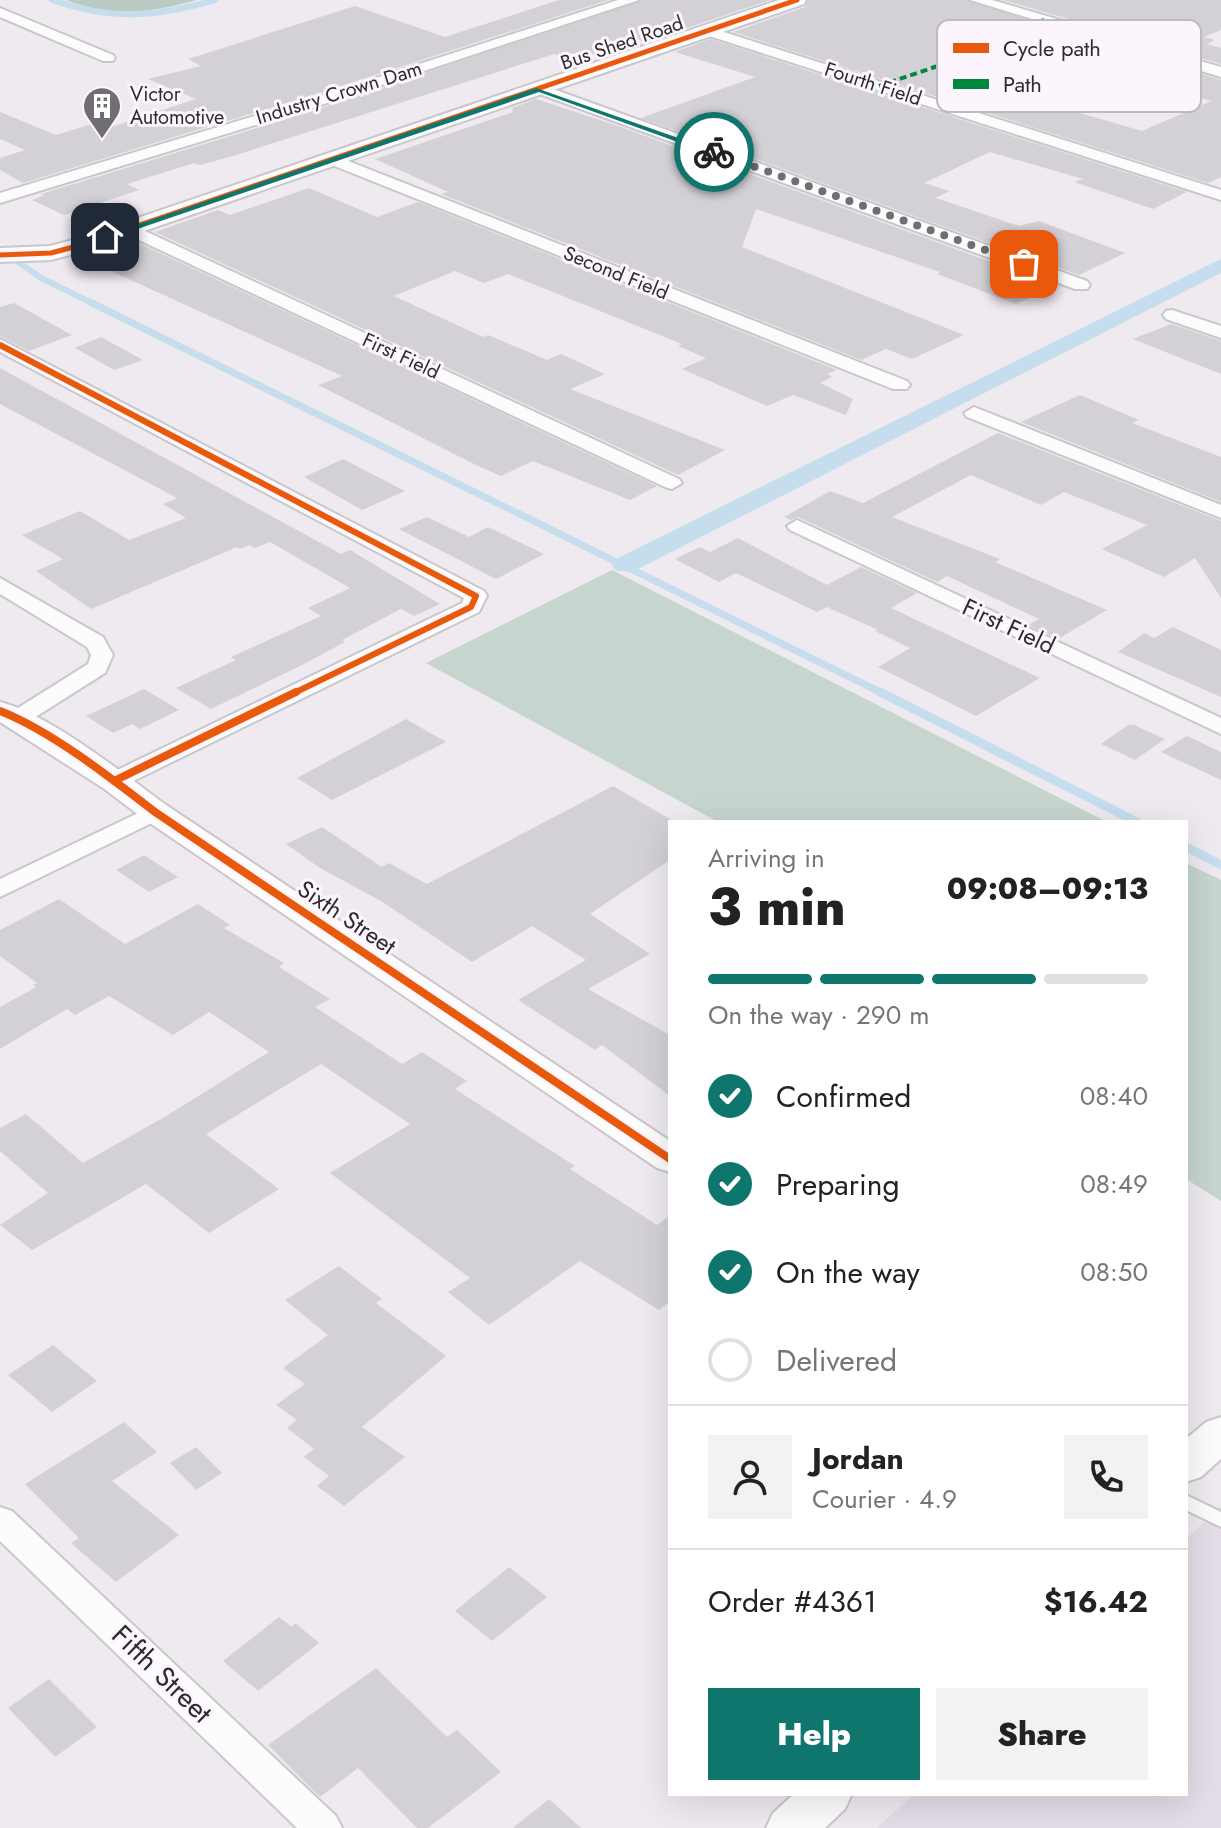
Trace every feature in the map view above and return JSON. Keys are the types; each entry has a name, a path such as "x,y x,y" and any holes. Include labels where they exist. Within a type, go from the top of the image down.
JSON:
{"street":[{"name":"Industry Crown Dam","path":"0,198 319,101 632,0"},
{"name":"Bus Shed Road","path":"0,255 34,255 81,245 797,0"},
{"path":"977,0 1045,20"},
{"path":"0,12 108,58"},
{"name":"Fourth Field","path":"708,31 937,104"},
{"path":"1201,66 1221,72"},
{"path":"539,89 1081,285"},
{"name":"Fourth Field","path":"961,112 1221,195"},
{"name":"Second Field","path":"333,160 900,385"},
{"name":"First Field","path":"130,229 672,483"},
{"path":"1172,315 1221,332"},
{"path":"0,345 476,596 471,607 114,781"},
{"path":"974,413 1221,512"},
{"name":"First Field","path":"797,526 1221,727"},
{"path":"0,585 88,638 102,653 103,660 97,668 9,715"},
{"name":"Sixth Street","path":"9,715 114,781 155,812 668,1158"},
{"path":"0,889 155,812"},
{"path":"1188,1463 1221,1433"},
{"name":"Fifth Street","path":"0,1520 323,1828"},
{"path":"791,1828 826,1796"}],"lane":[{"path":"1188,1503 1221,1520"}],"shaded area":[{"path":"66,0 197,0 131,12 99,9"},
{"path":"612,570 1103,820 714,820 426,663"},
{"path":"1188,864 1221,880 1221,1201 1188,1180"},
{"path":"1221,1506 1221,1828 877,1828 912,1796 1188,1796 1188,1537"}],"building":[{"path":"559,0 608,0 313,95 23,183 0,170 0,158 25,150 0,139 0,112 56,135 92,124 108,128 196,99 148,79 201,66 188,59 355,6 445,37"},
{"path":"642,0 770,0 646,42 636,39 572,61 554,54 233,156 200,165 194,163 127,184 139,190 64,215 32,200 45,195 41,194 325,107"},
{"path":"809,0 967,0 1030,20 937,20 937,97 733,32 805,7"},
{"path":"1003,0 1221,0 1221,30 1204,37 1215,40 1207,44 1221,48 1221,64 1201,58 1201,20 1071,20"},
{"path":"710,39 1187,192 1153,209 1074,182 1083,179 990,152 924,183 950,191 935,198 1019,226 1039,221 1125,253 1079,275 641,118 755,77 675,52"},
{"path":"1201,74 1221,80 1221,177 1208,183 985,112 1077,112 1142,131 1186,112 1201,112 1201,105 1211,101 1201,98"},
{"path":"536,99 1057,286 1016,304 937,274 940,272 756,209 742,247 964,335 912,359 886,349 861,360 441,194 448,192 375,159 513,112 512,108"},
{"path":"309,188 377,217 418,202 837,370 827,374 832,377 820,383 853,399 846,415 793,395 767,406 682,369 706,358 678,346 682,344 508,274 484,283 455,271 394,296 483,337 488,335 547,360 561,354 605,374 570,389 725,450 678,475 155,232 218,210 230,215"},
{"path":"130,239 657,486 630,500 533,461 501,476 478,466 318,385 342,376 82,258"},
{"path":"14,303 72,335 29,351 0,336 0,307"},
{"path":"1171,324 1221,341 1221,374 1133,339"},
{"path":"101,337 143,360 114,370 75,348"},
{"path":"0,368 341,554 350,550 440,604 414,616 401,609 302,665 211,709 176,688 236,660 231,657 321,616 308,608 350,588 270,542 255,548 249,545 240,549 237,547 91,609 36,571 63,559 22,535 80,511 129,540 186,518 163,504 177,498 0,404"},
{"path":"1080,395 1139,420 1132,423 1221,457 1221,502 1021,422"},
{"path":"998,433 1221,521 1221,598 1195,558 1164,577 1102,549 1147,525 1064,492 1041,505 971,475 892,517 1000,559 995,562 1107,610 1058,639 1028,625 1039,619 947,576 937,582 798,517 791,520 784,517 830,491 863,503"},
{"path":"343,459 405,491 362,510 304,477"},
{"path":"427,517 469,537 488,527 544,554 496,579 399,529"},
{"path":"738,538 827,585 861,567 917,593 891,608 1040,678 976,716 878,667 910,648 875,631 878,630 827,607 817,612 736,573 719,582 675,559 700,547 710,552"},
{"path":"1173,627 1221,650 1221,697 1118,652 1144,633 1154,638"},
{"path":"144,689 179,710 140,729 132,724 113,733 86,716"},
{"path":"406,719 446,742 332,800 297,778"},
{"path":"1128,725 1165,739 1135,760 1101,744"},
{"path":"1187,736 1221,752 1221,780 1161,752"},
{"path":"613,786 670,819 668,861 590,914 650,954 588,989 668,1034 668,1094 602,1045 595,1050 518,1000 586,960 532,926 472,962 381,901 320,868 286,844 322,827 382,867 389,863 427,884"},
{"path":"144,855 178,877 149,892 116,870"},
{"path":"59,899 125,944 198,904 230,925 224,928 284,963 279,967 330,999 315,1007 402,1064 422,1052 467,1081 455,1089 575,1166 570,1169 657,1225 668,1217 668,1303 659,1310 580,1261 489,1325 448,1292 470,1278 330,1173 410,1124 321,1064 206,1134 279,1189 209,1233 146,1184 32,1250 0,1225 48,1193 0,1151 0,1128 26,1114 83,1163 269,1052 209,1012 173,1035 109,996 75,1015 67,1009 0,1049 0,1007 36,987 33,985 37,983 0,956 0,930"},
{"path":"339,1266 382,1299 376,1303 446,1356 362,1427 405,1457 344,1506 317,1486 329,1476 304,1457 314,1449 287,1428 297,1420 276,1405 305,1384 283,1368 328,1335 285,1300"},
{"path":"53,1345 97,1381 52,1412 8,1375"},
{"path":"124,1422 157,1452 112,1481 179,1535 116,1582 71,1543 79,1538 25,1484"},
{"path":"196,1447 222,1473 196,1490 170,1463"},
{"path":"509,1567 547,1597 492,1641 455,1611"},
{"path":"279,1617 292,1627 295,1623 319,1643 258,1691 223,1661"},
{"path":"376,1668 447,1737 457,1730 501,1772 428,1828 417,1828 358,1768 320,1797 268,1745"},
{"path":"49,1679 97,1727 55,1757 8,1708"},
{"path":"549,1799 581,1828 513,1828"}],"waterway":[{"path":"52,0 114,14 153,13 215,0"},
{"path":"0,249 41,278 96,305"},
{"path":"625,565 1221,265"},
{"path":"92,303 882,693"},
{"path":"882,693 1133,820"},
{"path":"1188,848 1221,865"}],"marked path":[{"path":"879,86 937,66"}],"cycle path":[{"path":"0,255 51,253 81,245 797,0"},
{"path":"0,345 476,596 471,607 114,781"},
{"path":"0,711 18,718 114,781 155,812 668,1158"}],"way so far":[{"path":"714,152 1024,264"}],"place":[{"name":"Victor Automotive","path":"102,140"}],"route":[{"path":"105,237 539,89 714,152"}]}
